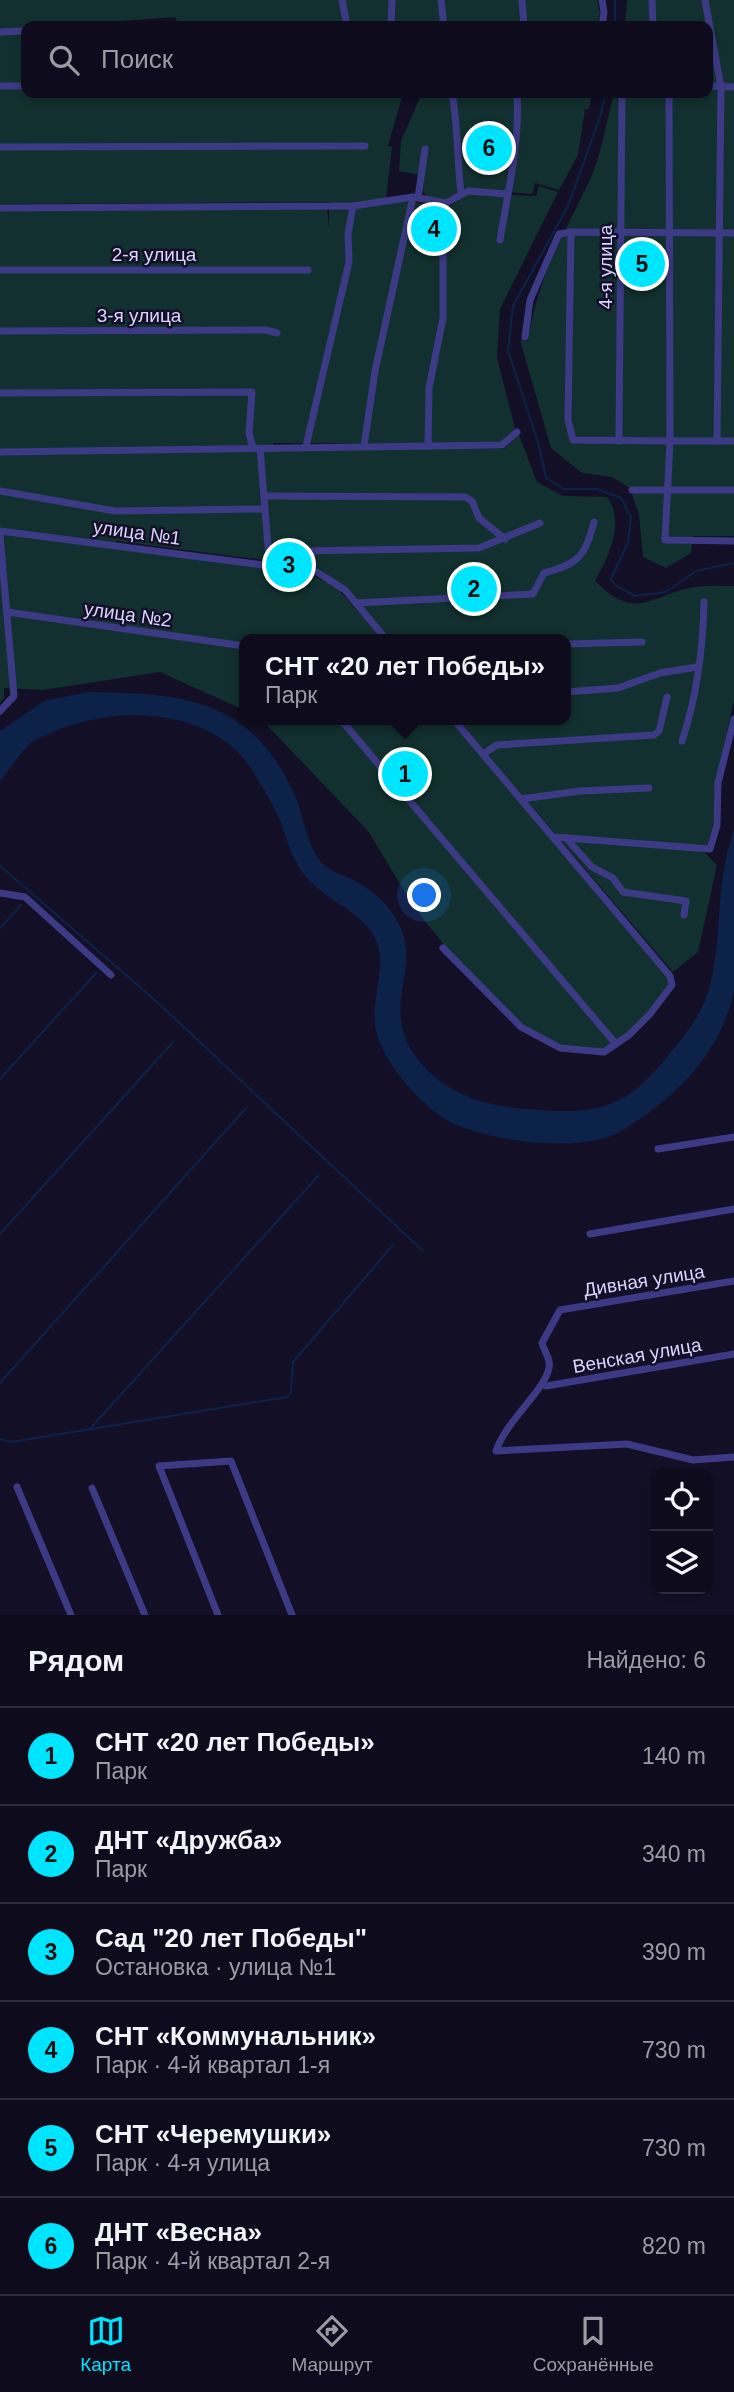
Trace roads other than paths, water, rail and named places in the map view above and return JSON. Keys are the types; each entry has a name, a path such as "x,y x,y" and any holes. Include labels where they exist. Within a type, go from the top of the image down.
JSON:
{"street":[{"path":"342,0 346,21"},
{"path":"391,21 393,0"},
{"path":"441,0 443,21"},
{"path":"522,0 524,21"},
{"path":"602,0 602,21"},
{"path":"652,0 653,21"},
{"path":"705,0 709,21"},
{"path":"0,32 21,31"},
{"path":"713,46 720,87 717,441"},
{"path":"0,86 21,86"},
{"path":"713,86 734,87"},
{"path":"453,98 458,127 457,163 461,193"},
{"path":"500,240 516,152 517,98"},
{"name":"4-я улица","path":"619,441 622,98"},
{"path":"669,98 670,441 666,540 734,541"},
{"path":"0,146 365,146"},
{"path":"364,446 375,371 425,149"},
{"path":"428,446 429,388 443,318 443,214 446,203 461,193 508,194"},
{"path":"0,208 352,205 415,198 446,203"},
{"path":"306,446 349,262 348,234 352,205"},
{"path":"571,232 571,439 734,441"},
{"path":"525,337 530,300 559,234 734,233"},
{"name":"2-я улица","path":"0,270 308,271"},
{"name":"3-я улица","path":"0,331 266,330 277,333"},
{"path":"0,393 252,392 249,433 256,448 265,496 269,567"},
{"path":"0,453 306,446 502,445 517,432"},
{"path":"632,490 734,490"},
{"path":"0,491 115,511 265,509"},
{"path":"265,496 465,497 472,501 479,518 505,540"},
{"path":"356,603 533,594 544,573 569,567 580,557 594,522"},
{"path":"269,556 298,551 479,548 505,540 540,523"},
{"path":"0,533 14,696 0,710"},
{"name":"улица №1","path":"0,533 111,543 317,572 345,590 382,634"},
{"path":"682,741 692,711 703,641 704,602"},
{"name":"улица №2","path":"7,612 239,645"},
{"path":"571,644 642,642"},
{"path":"571,692 618,688 660,673 697,667"},
{"path":"483,754 497,745 654,735 659,731 667,697"},
{"path":"554,837 710,849 717,825 718,783 734,719"},
{"path":"345,725 616,1044"},
{"path":"443,948 522,1027 560,1048 604,1052 629,1035 670,992 670,976 458,725"},
{"path":"521,799 580,791 649,788"},
{"path":"566,838 592,867 613,878 623,892 685,901 684,915"},
{"path":"0,893 24,897 111,975"},
{"path":"658,1149 734,1137"},
{"path":"590,1234 734,1209"},
{"name":"Дивная улица","path":"734,1281 560,1310 542,1343 549,1358 545,1379 510,1423 496,1451 626,1444 693,1460 734,1457"},
{"name":"Венская улица","path":"546,1386 734,1354"},
{"path":"218,1615 159,1466 231,1461 292,1615"},
{"path":"17,1488 71,1615"},
{"path":"92,1488 145,1615"}],"water":[{"path":"88,692 183,699 210,707 234,720 256,737 276,761 294,793 309,840 323,864 376,895 387,905 399,924 405,940 406,955 401,1017 404,1034 412,1051 434,1077 447,1086 477,1100 509,1107 567,1111 601,1107 631,1092 662,1063 696,1018 710,986 716,954 724,870 734,827 734,990 719,1034 708,1053 678,1088 642,1117 607,1137 565,1144 519,1141 476,1132 446,1120 420,1099 396,1072 380,1043 376,1030 375,1007 380,960 375,938 361,920 307,878 293,857 279,819 265,792 250,767 233,747 211,732 186,722 132,715 105,717 55,731 33,741 0,781 0,731 44,701"}],"waterway":[{"path":"615,0 615,21"},
{"path":"604,98 601,114 568,206 513,306 508,351 538,442 546,478 564,489 597,489 621,498 631,517 628,542 611,579 615,585 635,596 666,592 696,571 734,563"},
{"path":"0,866 156,1001 423,1251"},
{"path":"0,928 21,905"},
{"path":"0,1079 97,972"},
{"path":"0,1234 173,1042"},
{"path":"0,1383 246,1108"},
{"path":"89,1430 318,1176"},
{"path":"0,1439 12,1442 287,1397 291,1392 293,1362 393,1245"}],"place":[{"name":"ДНТ «Весна»","path":"489,148"},
{"name":"СНТ «Коммунальник»","path":"434,229"},
{"name":"СНТ «Черемушки»","path":"642,264"},
{"name":"Сад \"20 лет Победы\"","path":"289,565"},
{"name":"ДНТ «Дружба»","path":"474,589"},
{"name":"СНТ «20 лет Победы»","path":"405,774"}]}
